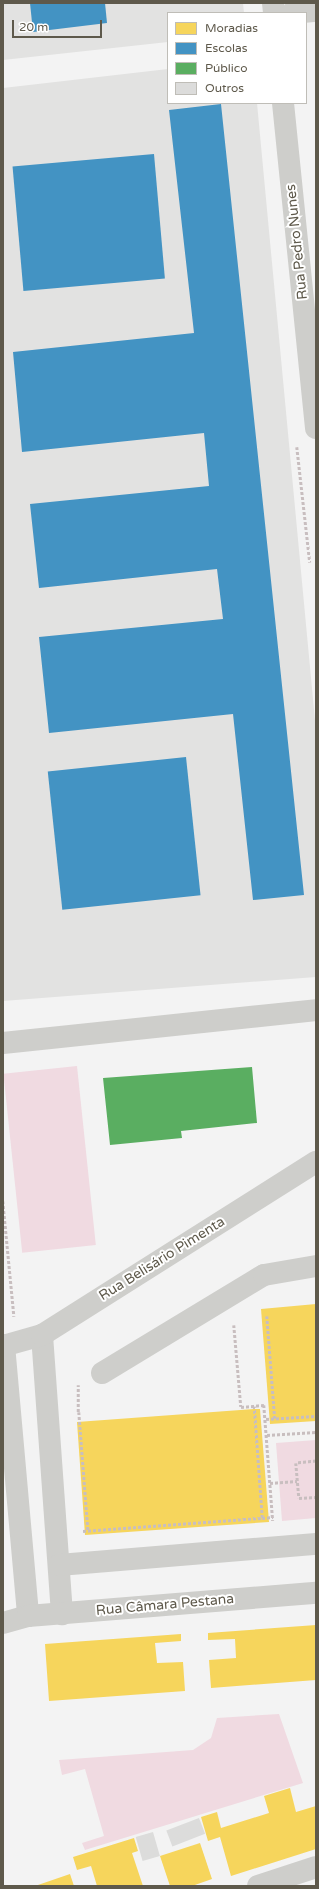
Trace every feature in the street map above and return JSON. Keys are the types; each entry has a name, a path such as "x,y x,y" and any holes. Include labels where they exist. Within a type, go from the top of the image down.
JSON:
{"street":[{"path":"304,12 316,11"},
{"name":"Rua Pedro Nunes","path":"284,104 316,428"},
{"path":"3,1043 316,1010"},
{"name":"Rua Belisário Pimenta","path":"8,1344 42,1335 316,1162"},
{"path":"102,1373 264,1275 316,1266"},
{"path":"42,1335 62,1614"},
{"path":"8,1344 28,1616"},
{"path":"59,1565 316,1544"},
{"name":"Rua Câmara Pestana","path":"3,1623 28,1616 316,1593"},
{"path":"258,1886 316,1867"}],"path":[{"path":"3,1200 8,1344"},
{"path":"232,1293 241,1407 264,1405 275,1548"},
{"path":"267,1316 275,1419"},
{"path":"88,1530 77,1386 102,1373"},
{"path":"254,1406 262,1518"},
{"path":"48,1415 79,1412"},
{"path":"266,1419 316,1416"},
{"path":"267,1435 316,1432"},
{"path":"316,1461 296,1463 299,1498 316,1497"},
{"path":"270,1483 297,1481"},
{"path":"84,1531 273,1517"}],"shaded area":[{"path":"3,3 243,3 244,12 167,12 167,42 3,60"},
{"path":"167,69 167,104 257,104 316,731 316,977 3,1001 3,88"},
{"path":"77,1066 96,1245 22,1253 3,1074"},
{"path":"316,1440 316,1518 282,1521 276,1443"},
{"path":"279,1714 303,1783 85,1850 82,1843 104,1836 85,1769 62,1775 59,1760 193,1750 211,1738 217,1718"}],"building: Moradias":[{"path":"316,1304 316,1421 270,1424 261,1309"},
{"path":"260,1409 269,1522 85,1535 77,1422"},
{"path":"316,1625 316,1680 211,1688 209,1660 236,1658 235,1639 208,1640 208,1633"},
{"path":"181,1634 181,1641 155,1643 157,1663 183,1662 185,1691 49,1701 45,1644"},
{"path":"290,1788 296,1812 316,1806 316,1849 231,1876 220,1837 208,1841 201,1817 217,1812 221,1828 269,1813 264,1796"},
{"path":"134,1838 138,1851 132,1853 143,1886 97,1886 91,1866 77,1870 73,1857"},
{"path":"200,1843 212,1879 192,1886 170,1886 160,1856"},
{"path":"70,1874 74,1886 35,1886"}],"building: Escolas":[{"path":"30,3 105,3 107,23 33,32"},
{"path":"221,104 304,895 253,900 233,714 49,733 39,637 223,619 217,569 39,588 30,504 209,486 204,433 22,452 13,352 194,333 169,110"},
{"path":"154,154 165,279 23,291 13,166"},
{"path":"186,757 201,895 62,910 48,772"}],"building: Público":[{"path":"252,1067 257,1123 181,1131 182,1138 110,1145 103,1078"}],"building: Outros":[{"path":"199,1818 205,1834 172,1846 166,1831"},
{"path":"153,1832 160,1856 143,1861 136,1837"}]}
